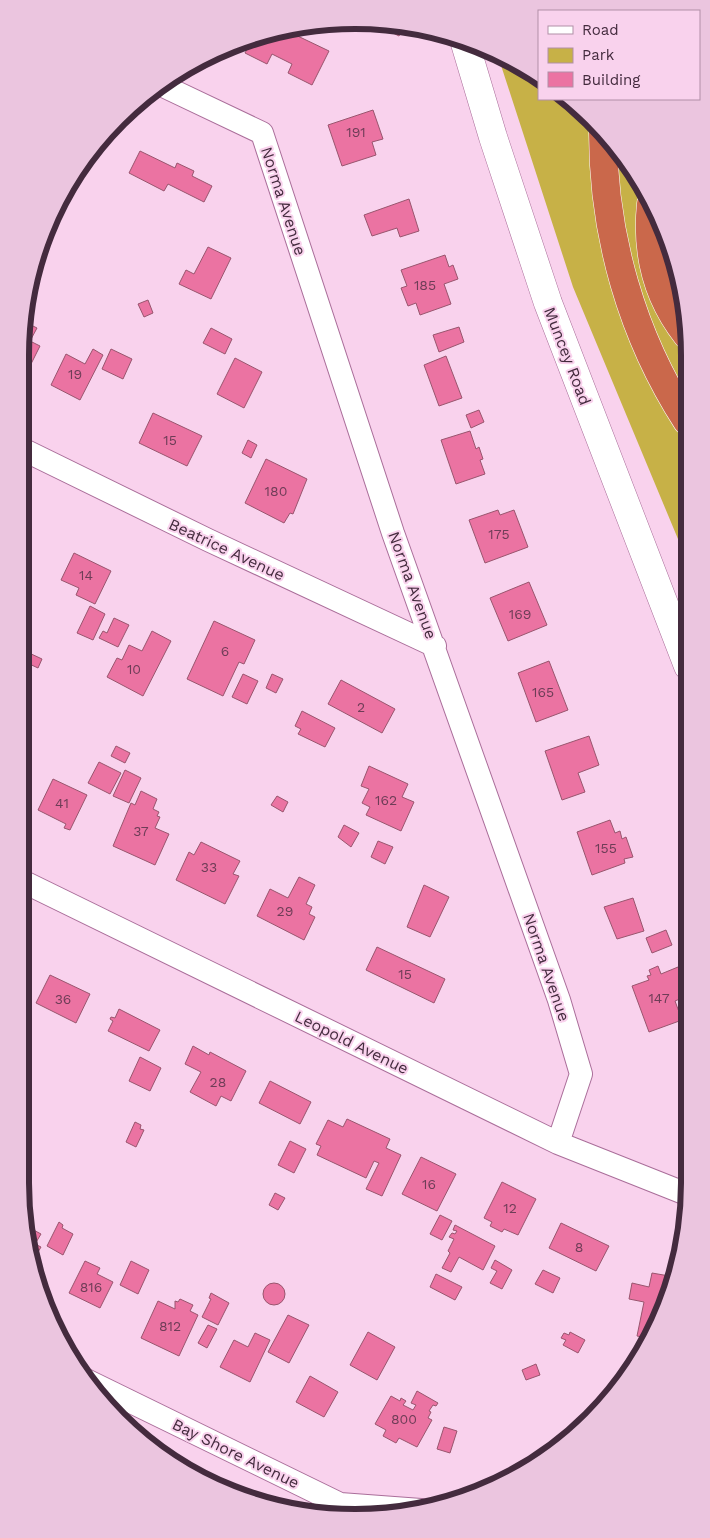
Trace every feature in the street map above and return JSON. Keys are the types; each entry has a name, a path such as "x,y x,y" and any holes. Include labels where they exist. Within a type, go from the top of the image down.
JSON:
{"highway":[{"path":"603,143 608,209 626,288 645,341 668,389 681,410"},
{"path":"650,216 649,240 657,280 665,302 680,324"}],"street":[{"name":"Muncey Road","path":"467,49 493,137 548,303 681,648"},
{"name":"Norma Avenue","path":"168,88 262,133 387,515 560,1000 581,1074 558,1143"},
{"name":"Beatrice Avenue","path":"29,452 208,540 435,646"},
{"name":"Leopold Avenue","path":"29,884 558,1143 681,1192"},
{"name":"Bay Shore Avenue","path":"100,1387 340,1504 387,1507"}],"green space":[{"path":"500,63 538,85 538,100 559,100 595,134 595,167 681,413 681,546 573,287"},
{"path":"616,159 641,198 639,210 678,341 681,344 681,386 646,313 627,248"}],"building":[{"path":"389,31 401,32 399,36"},
{"path":"294,34 329,51 312,85 288,73 292,64 272,54 267,64 245,53 250,46"},
{"path":"373,110 383,139 372,142 376,155 342,166 328,125"},
{"path":"140,151 175,168 177,163 194,171 192,176 212,186 204,202 168,184 164,191 129,173"},
{"path":"409,199 419,231 400,237 397,228 372,236 364,215"},
{"path":"208,247 231,258 211,299 179,284 186,270 194,274"},
{"path":"445,255 449,267 453,265 458,279 444,284 451,304 420,315 416,303 408,306 401,288 407,286 401,270"},
{"path":"148,300 153,313 144,317 138,304"},
{"path":"30,325 37,328 30,341 40,346 29,368"},
{"path":"459,327 464,342 439,352 433,335"},
{"path":"211,328 232,339 225,354 203,343"},
{"path":"93,349 103,355 80,400 51,385 66,354 85,364"},
{"path":"111,349 132,359 123,379 102,369"},
{"path":"446,356 462,398 439,406 424,365"},
{"path":"235,358 262,372 244,408 217,394"},
{"path":"479,410 484,422 471,428 466,415"},
{"path":"153,413 202,436 187,466 139,443"},
{"path":"470,431 476,449 479,447 483,459 480,460 485,474 456,484 441,440"},
{"path":"248,440 257,445 251,458 242,453"},
{"path":"266,459 307,479 293,514 290,513 284,523 245,503"},
{"path":"498,510 500,515 514,510 528,547 485,563 469,520"},
{"path":"74,553 111,571 95,604 76,595 79,588 61,580"},
{"path":"529,582 547,625 508,641 490,598"},
{"path":"90,606 105,614 93,640 77,633"},
{"path":"114,618 129,625 118,647 99,638 103,631 107,633"},
{"path":"214,621 255,640 244,664 239,662 223,696 187,679"},
{"path":"152,631 171,641 143,696 107,677 117,658 122,660 129,645 142,651"},
{"path":"29,653 42,659 38,668 29,664"},
{"path":"549,661 568,710 536,722 518,673"},
{"path":"243,674 258,681 247,704 232,697"},
{"path":"272,674 283,679 276,693 266,688"},
{"path":"341,680 395,709 382,733 328,704"},
{"path":"302,711 335,728 325,747 298,734 301,729 295,726"},
{"path":"589,736 599,765 578,773 585,792 562,800 545,751"},
{"path":"116,746 130,753 125,763 111,756"},
{"path":"99,762 121,773 110,794 88,783"},
{"path":"369,766 408,784 402,797 414,802 401,831 366,815 370,807 362,803 369,789 361,786"},
{"path":"125,770 141,778 129,803 113,796"},
{"path":"53,779 87,795 70,830 64,828 66,824 38,810"},
{"path":"141,791 157,799 153,809 159,812 157,816 160,817 155,828 169,834 155,865 113,846 131,803 135,805"},
{"path":"277,796 288,802 283,812 271,805"},
{"path":"610,820 615,833 620,831 622,839 626,837 633,857 624,859 625,863 592,875 577,832"},
{"path":"344,825 359,833 351,847 338,837"},
{"path":"378,841 393,847 385,864 371,857"},
{"path":"201,842 240,861 233,874 239,876 225,904 176,880 189,852 194,855"},
{"path":"299,877 315,885 306,904 312,907 309,914 315,917 304,940 257,916 270,889 288,898"},
{"path":"424,885 449,897 430,937 407,927"},
{"path":"633,898 644,931 617,939 604,907"},
{"path":"666,930 672,945 652,953 646,938"},
{"path":"377,947 445,979 434,1003 366,970"},
{"path":"658,966 661,974 678,967 681,975 681,998 675,1001 681,1020 649,1032 632,986 649,980 647,976 651,975 649,970"},
{"path":"50,975 90,994 76,1023 36,1003"},
{"path":"119,1009 160,1030 149,1051 108,1031 113,1021 110,1019 111,1017 115,1018"},
{"path":"193,1046 209,1055 210,1052 246,1071 231,1101 221,1096 216,1106 190,1092 201,1072 185,1064"},
{"path":"140,1057 161,1068 150,1091 129,1081"},
{"path":"270,1081 311,1102 300,1124 259,1103"},
{"path":"347,1119 390,1139 386,1148 401,1155 382,1196 366,1189 379,1163 374,1161 366,1178 317,1155 321,1146 316,1144 328,1120 343,1127"},
{"path":"135,1122 141,1125 140,1129 144,1130 136,1147 126,1142"},
{"path":"290,1141 306,1149 294,1173 278,1165"},
{"path":"421,1157 456,1174 437,1211 402,1194"},
{"path":"502,1182 536,1199 518,1235 504,1229 502,1232 490,1226 492,1222 484,1218"},
{"path":"275,1193 285,1198 278,1210 269,1205"},
{"path":"440,1215 452,1221 442,1240 430,1234"},
{"path":"59,1222 63,1225 62,1228 73,1234 63,1255 47,1246"},
{"path":"561,1223 609,1246 596,1271 549,1248"},
{"path":"455,1225 495,1246 483,1270 459,1257 451,1272 442,1268 450,1253 448,1251 454,1239 449,1237 457,1231 453,1230"},
{"path":"32,1229 41,1234 35,1244 41,1247 37,1254 35,1247"},
{"path":"495,1260 512,1270 502,1289 490,1283 497,1271 491,1268"},
{"path":"85,1261 100,1268 97,1274 113,1282 100,1308 69,1293"},
{"path":"131,1261 149,1270 138,1294 120,1285"},
{"path":"543,1270 560,1278 553,1293 535,1284"},
{"path":"652,1273 668,1276 643,1337 637,1336 644,1302 629,1299 632,1283 649,1287"},
{"path":"436,1274 462,1287 455,1300 430,1287"},
{"path":"274,1283 284,1290 285,1294 278,1304 274,1305 264,1298 263,1294 270,1284"},
{"path":"211,1293 229,1303 218,1325 202,1317 211,1299 209,1298"},
{"path":"180,1299 193,1305 190,1311 198,1315 179,1356 141,1338 158,1301 175,1309 175,1301 178,1302"},
{"path":"288,1315 309,1325 289,1363 268,1352"},
{"path":"208,1325 217,1329 207,1348 198,1343"},
{"path":"368,1332 395,1347 377,1380 350,1365"},
{"path":"570,1332 585,1340 578,1353 563,1345 566,1340 561,1338 564,1333 569,1335"},
{"path":"255,1333 270,1340 250,1382 220,1367 234,1340 248,1347"},
{"path":"536,1364 540,1375 526,1380 522,1370"},
{"path":"310,1376 338,1392 324,1417 296,1402"},
{"path":"417,1391 438,1403 436,1406 433,1405 429,1411 431,1412 428,1418 432,1420 417,1447 399,1438 396,1443 383,1436 386,1430 375,1424 391,1396 400,1401 401,1398 406,1401 403,1405 413,1410 416,1405 411,1403"},
{"path":"444,1427 457,1431 450,1453 437,1449"}]}
